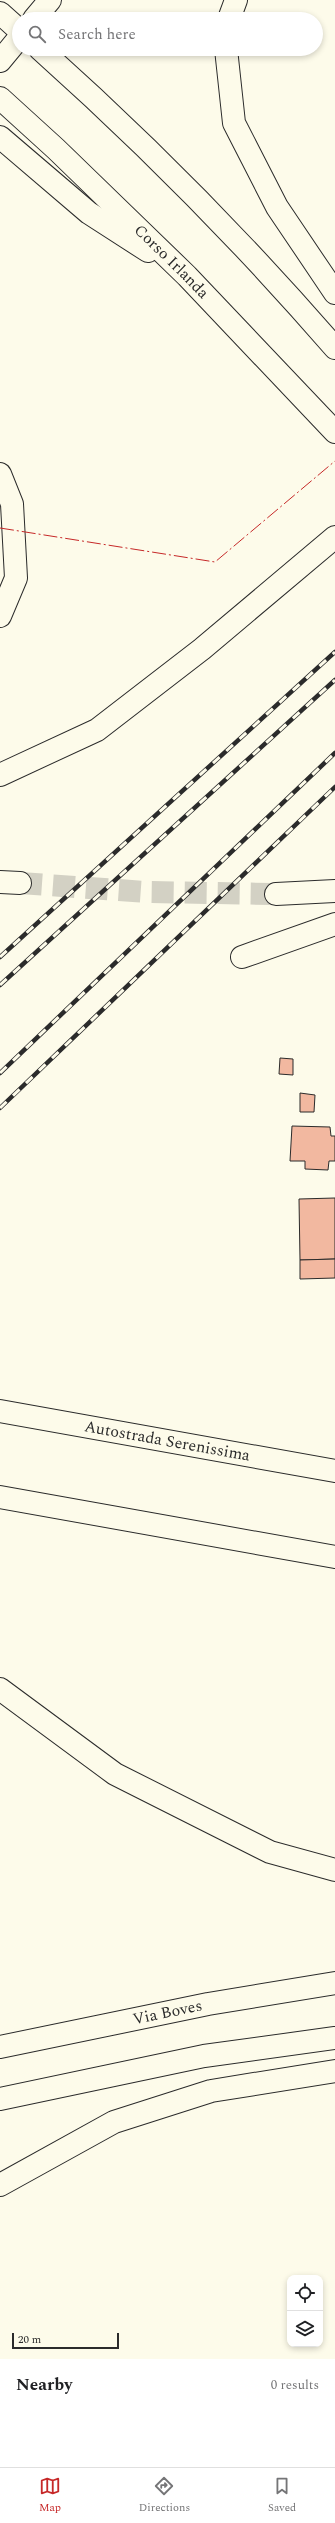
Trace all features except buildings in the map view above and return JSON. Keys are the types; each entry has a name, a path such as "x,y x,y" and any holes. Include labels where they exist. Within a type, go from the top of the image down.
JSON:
{"main road":[{"path":"40,12 50,0"},
{"path":"232,12 236,0"},
{"path":"0,13 12,24"},
{"path":"0,61 12,46"},
{"path":"48,56 103,106 288,294 335,348"},
{"path":"227,56 234,123 277,207 335,293"},
{"name":"Corso Irlanda","path":"0,98 56,149 187,276 335,432"},
{"path":"0,137 89,213 187,276"},
{"path":"0,474 12,504 16,578 0,616"},
{"path":"0,775 97,730 202,649 335,537"},
{"path":"276,894 335,891"},
{"path":"242,957 335,924"},
{"name":"Autostrada Serenissima","path":"0,1411 335,1471"},
{"path":"0,1497 335,1557"},
{"path":"0,1689 115,1774 270,1852 335,1870"},
{"name":"Via Boves","path":"0,2047 208,2004 335,1983"},
{"path":"0,2099 204,2056 335,2038"},
{"path":"0,2185 114,2122 211,2091 335,2070"}],"tunnel":[{"path":"20,883 146,892 276,894"}],"railway":[{"path":"0,957 335,652"},
{"path":"0,985 335,680"},
{"path":"0,1073 335,753"},
{"path":"0,1108 335,787"}],"power":[{"path":"0,528 215,562 335,461"}]}
